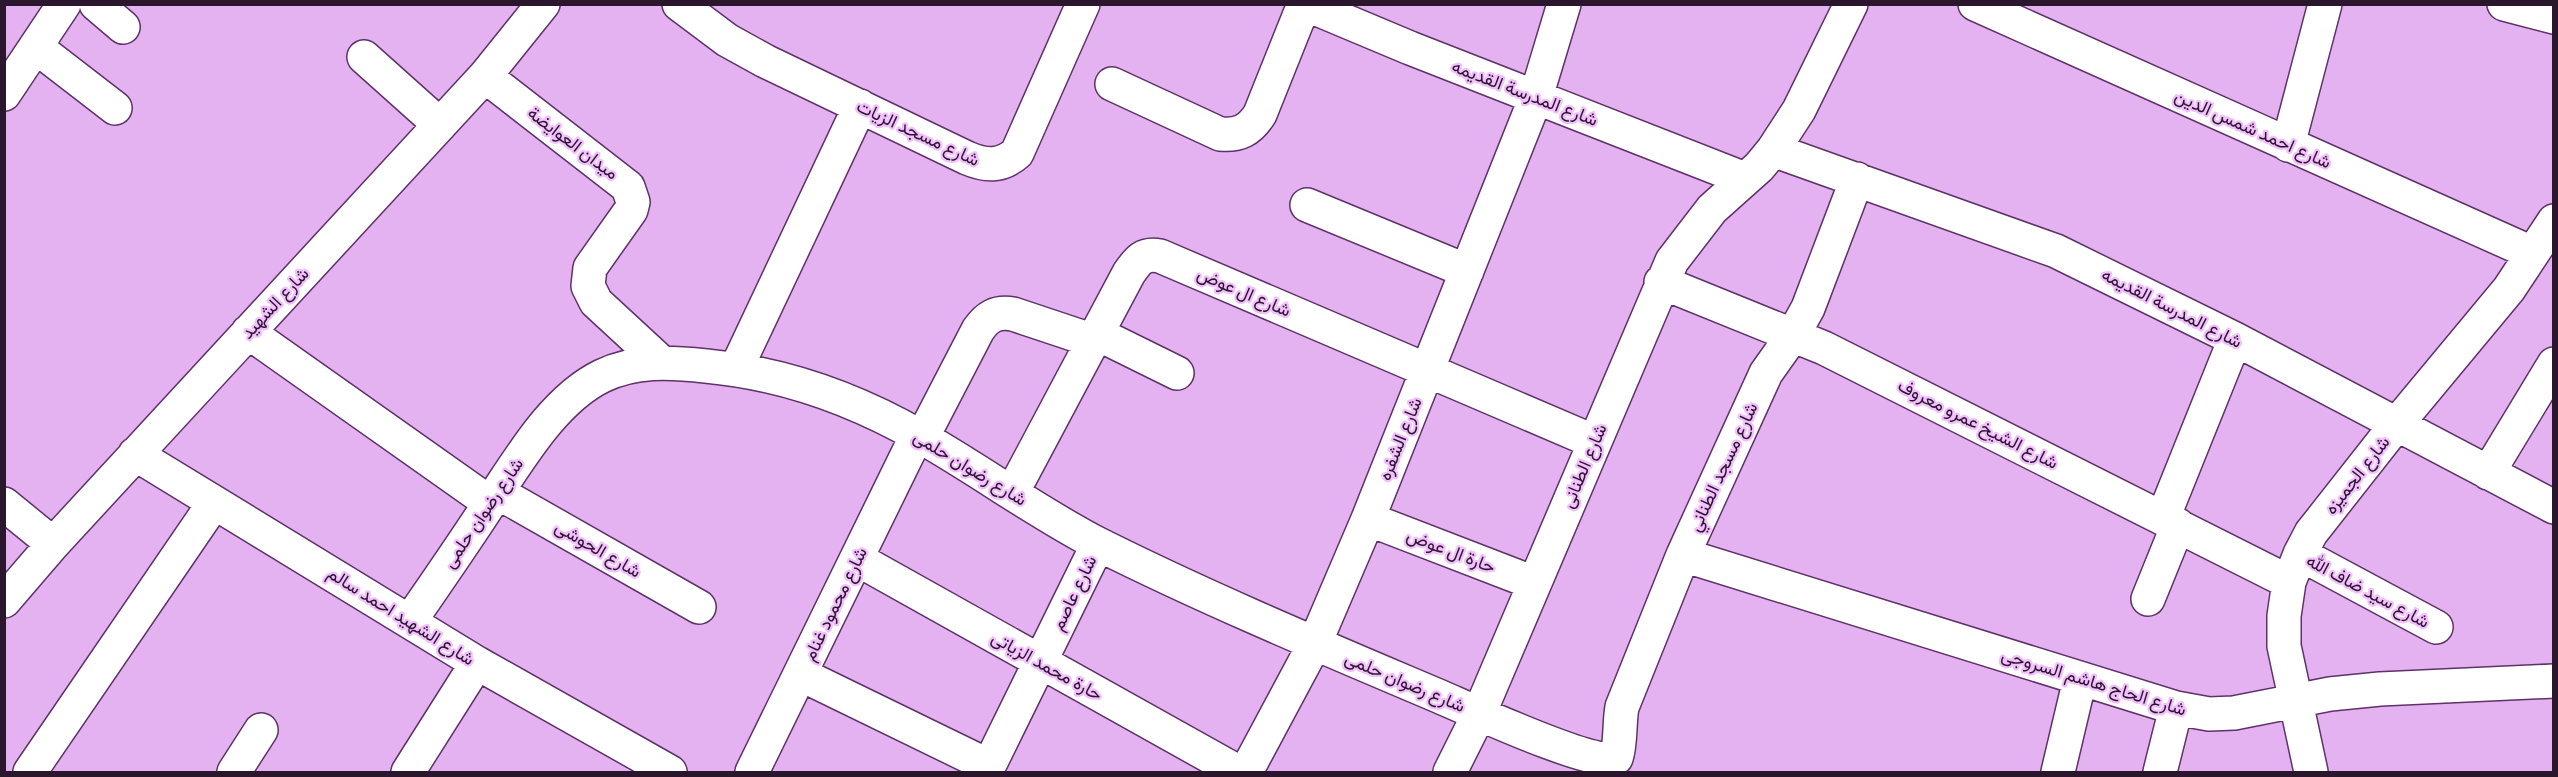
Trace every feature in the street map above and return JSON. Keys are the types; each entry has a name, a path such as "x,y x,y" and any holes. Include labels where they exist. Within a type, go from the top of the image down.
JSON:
{"street":[{"path":"4,94 64,4"},
{"path":"96,4 123,27"},
{"name":"شارع الشهيد","path":"4,601 135,454 485,76 543,4"},
{"name":"شارع مسجد الزيات","path":"679,4 744,50 978,163 988,165 1009,160 1022,144 1083,4"},
{"path":"1112,84 1220,134 1239,133 1255,122 1260,114 1305,4"},
{"name":"شارع المدرسة القديمه","path":"1305,4 1746,179"},
{"name":"شارع الشفره","path":"1246,772 1315,643 1368,519 1536,97 1564,4"},
{"name":"شارع الطنانى","path":"1450,772 1479,714 1661,282 1672,261 1712,209 1746,179 1773,150 1799,110 1851,4"},
{"name":"شارع احمد شمس الدين","path":"1975,4 2532,253"},
{"path":"2288,145 2325,4"},
{"path":"2504,4 2553,17"},
{"path":"36,47 115,108"},
{"path":"364,57 440,125"},
{"name":"ميدان العوايضة","path":"485,76 628,188 633,202 631,210 590,268 588,286 596,302 661,362"},
{"path":"736,369 860,106"},
{"name":"شارع المدرسة القديمه","path":"1773,150 2056,251 2235,339 2553,507"},
{"name":"شارع مسجد الطناني","path":"1590,762 1616,758 1622,707 1683,555 1766,373 1793,335 1822,275 1857,179"},
{"path":"1307,205 1467,271"},
{"name":"شارع الجميزه","path":"2311,772 2284,646 2284,616 2294,568 2311,533 2396,425 2509,290 2553,221"},
{"name":"شارع ال عوض","path":"1012,493 1129,273 1138,260 1150,254 1160,256 1595,442"},
{"name":"شارع الشيخ عمرو معروف","path":"1661,282 1793,335 1902,386 2171,522 2294,568"},
{"name":"شارع محمود غنام","path":"752,772 920,436 978,330 988,318 1004,312 1096,337 1177,373"},
{"name":"شارع الحوشى","path":"248,332 493,498 699,607"},
{"path":"2148,598 2171,522 2235,339"},
{"name":"شارع رضوان حلمى","path":"410,621 533,439 577,392 602,376 630,366 661,362 736,369 772,375 841,398 920,436 1098,544 1315,643 1590,762"},
{"path":"2488,473 2553,364"},
{"name":"شارع الشهيد احمد سالم","path":"135,454 477,663 670,772"},
{"path":"30,772 214,503"},
{"path":"4,504 53,544"},
{"name":"حارة ال عوض","path":"1368,519 1534,583"},
{"name":"شارع عاصم","path":"988,769 1098,544"},
{"name":"شارع الحاج هاشم السروجى","path":"1683,555 2080,679 2176,708 2209,714 2234,713 2330,694 2380,689 2553,681"},
{"name":"حارة محمد الزياتى","path":"857,559 1238,772"},
{"name":"شارع سيد ضاف الله","path":"2294,568 2436,627"},
{"path":"408,772 477,663"},
{"path":"800,674 988,769"},
{"path":"2058,772 2080,679"},
{"path":"2160,772 2176,708"},
{"path":"234,772 261,730"}]}
